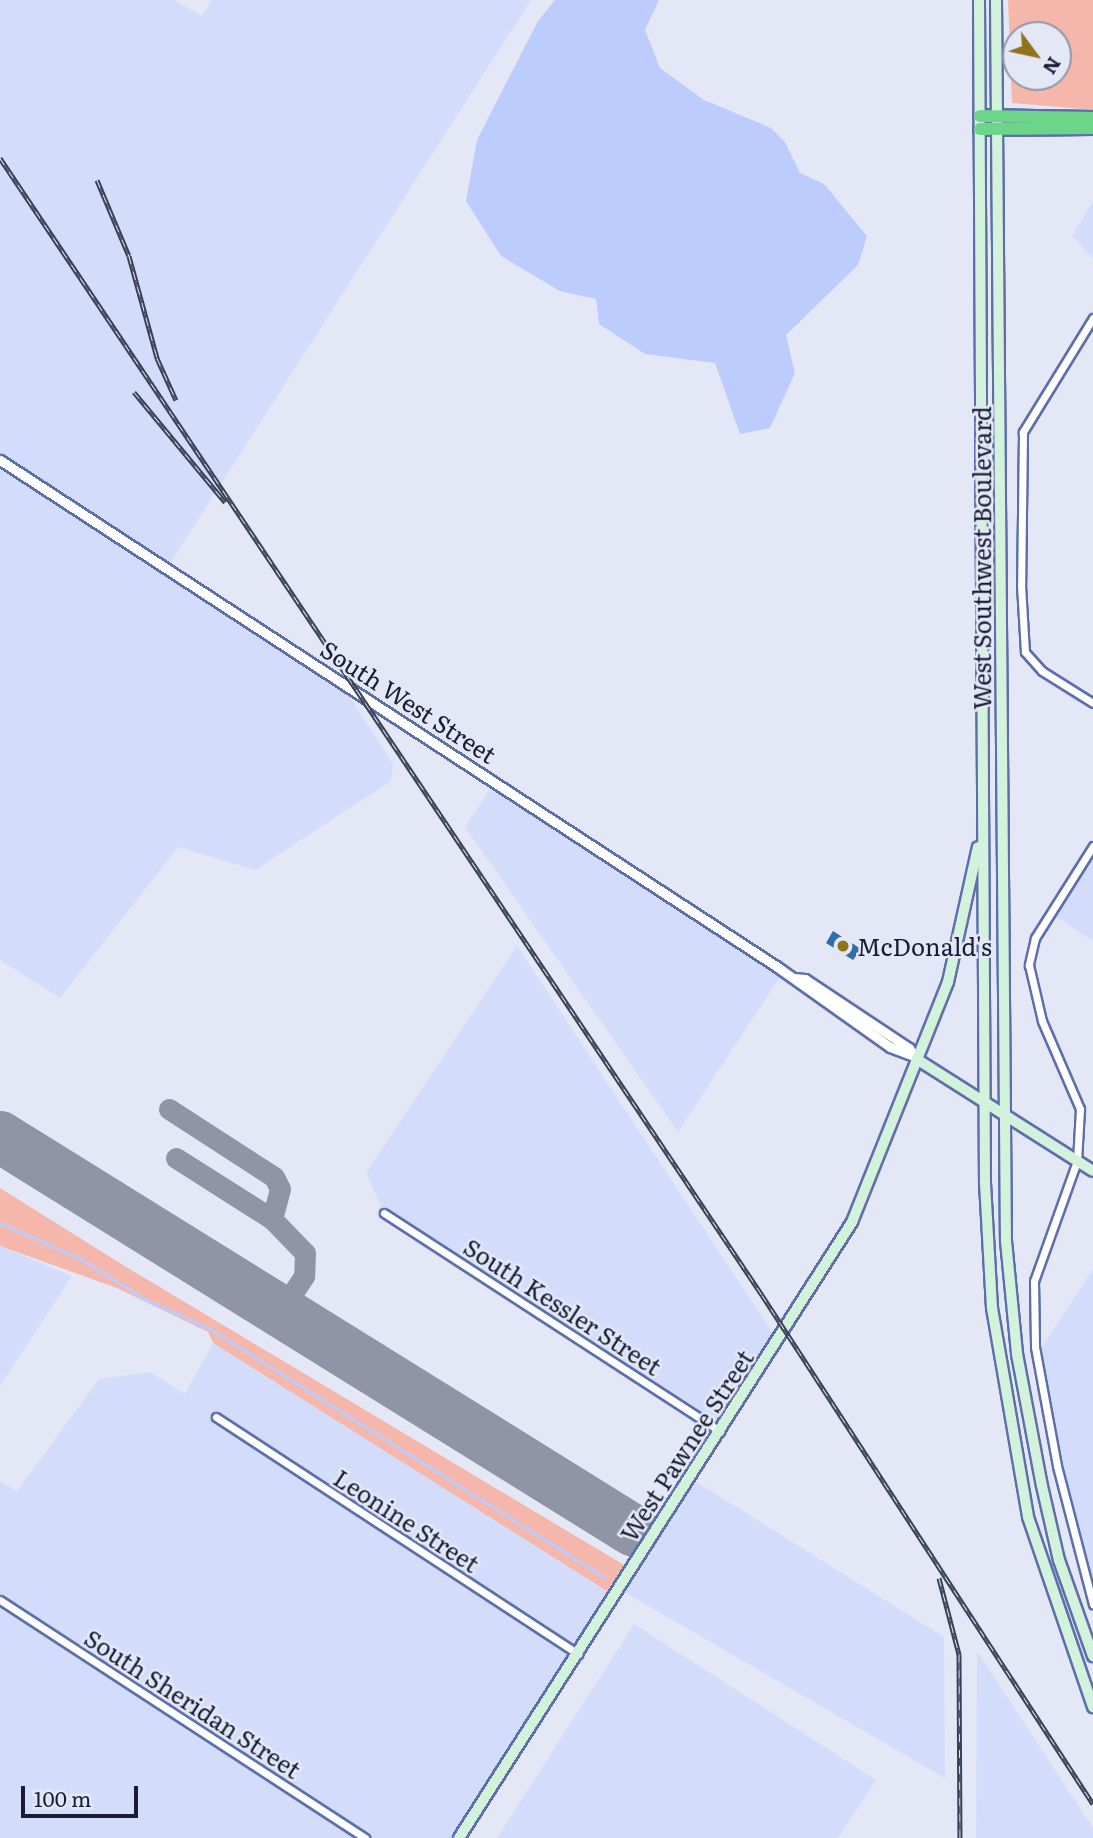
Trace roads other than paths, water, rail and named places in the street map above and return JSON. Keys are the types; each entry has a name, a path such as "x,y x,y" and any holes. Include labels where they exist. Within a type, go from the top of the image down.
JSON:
{"highway":[{"path":"980,123 1093,118"},
{"path":"997,123 1093,128"}],"main road":[{"name":"West Southwest Boulevard","path":"979,0 983,811 986,1104 992,1308 1009,1427 1035,1541 1093,1707"},
{"name":"West Southwest Boulevard","path":"996,0 1006,1241 1017,1354 1059,1560 1093,1656"},
{"name":"West Pawnee Street","path":"459,1838 852,1222 960,939 983,811"},
{"name":"South West Street","path":"915,1057 1093,1171"}],"street":[{"path":"1093,318 1043,396 1021,440 1021,585 1025,652 1042,671 1093,703"},
{"name":"South West Street","path":"0,460 794,978 897,1052 915,1057"},
{"path":"1093,846 1035,938 1029,965 1042,1021 1080,1109 1077,1161 1034,1281 1035,1347 1057,1466 1093,1604"},
{"name":"South Kessler Street","path":"384,1213 720,1431"},
{"name":"Leonine Street","path":"216,1417 578,1654"},
{"name":"South Sheridan Street","path":"0,1600 365,1838"}],"waterway":[{"path":"0,1223 81,1259 145,1299 212,1330 604,1577"}],"railway":[{"path":"0,158 762,1295 1093,1804"},
{"path":"97,180 129,256 157,358 176,400"},
{"path":"134,392 225,502"},
{"path":"939,1578 959,1654 960,1838"}],"place":[{"name":"McDonald's","path":"843,946"}]}
